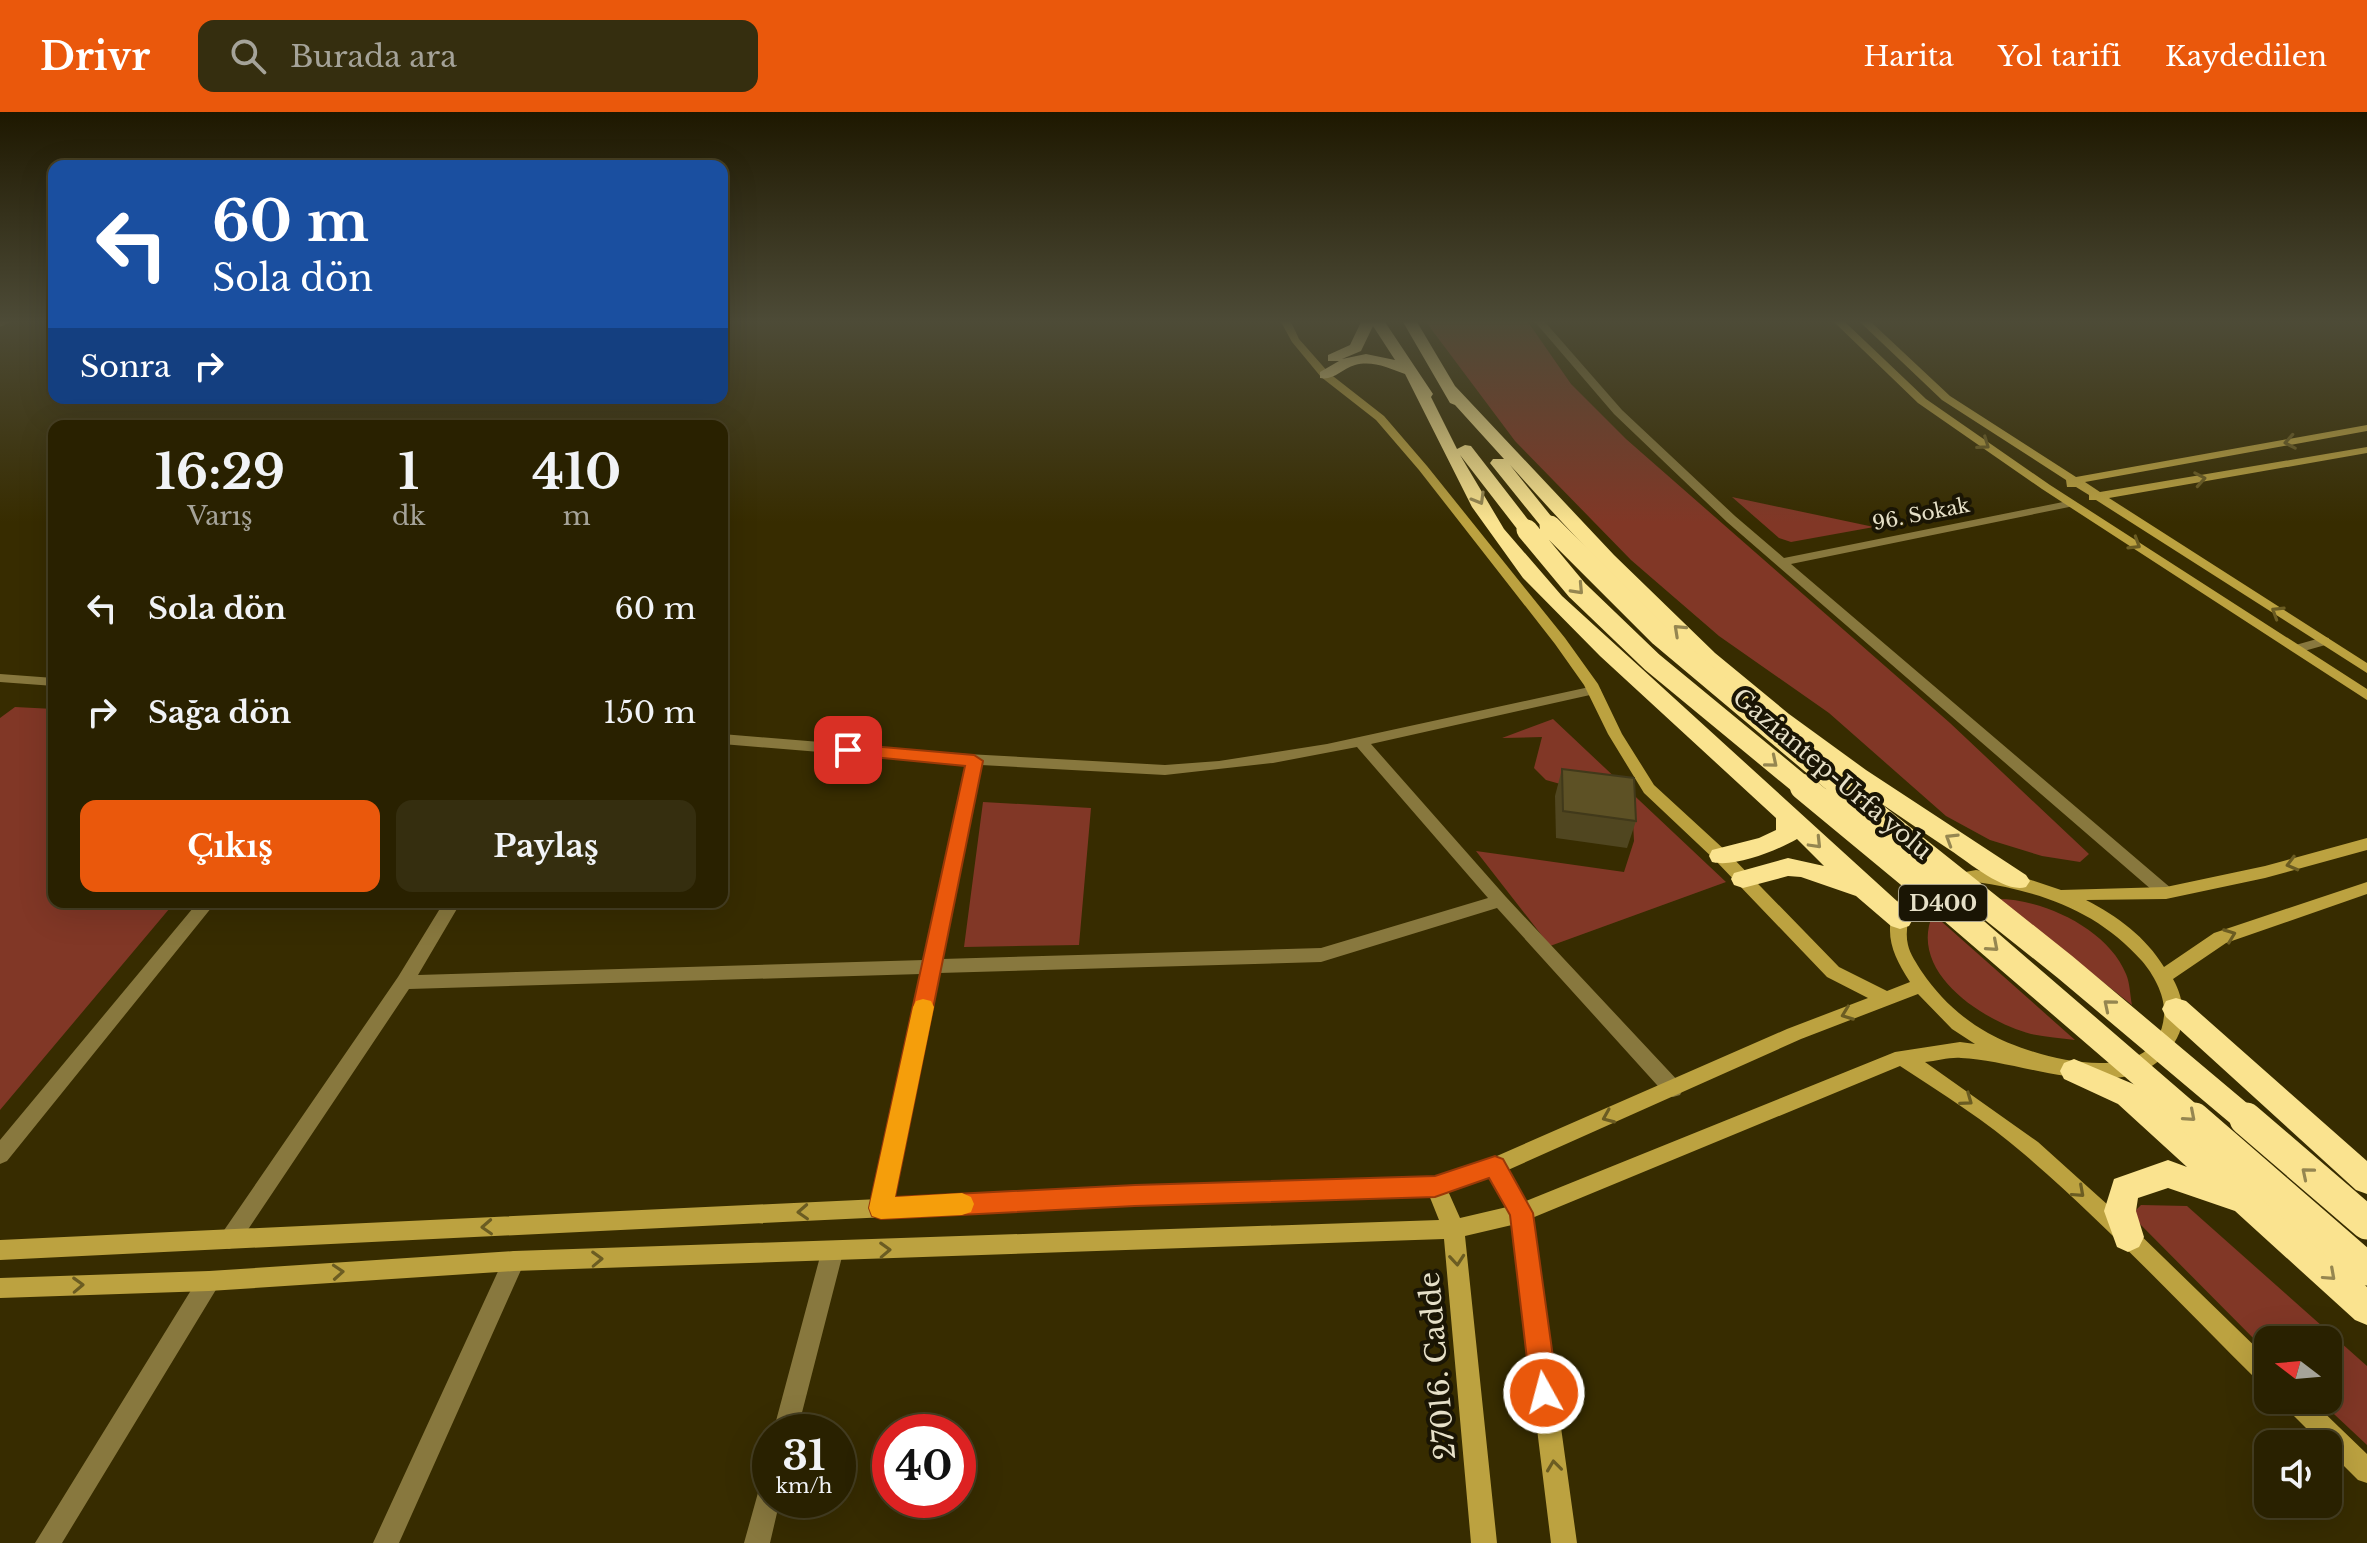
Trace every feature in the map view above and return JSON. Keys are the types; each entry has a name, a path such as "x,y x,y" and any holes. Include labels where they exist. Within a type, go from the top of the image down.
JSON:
{"highway":[{"path":"1419,389 1481,505 1529,573 1582,627 1788,815 1862,889 1900,919"},
{"path":"1423,389 1539,528"},
{"path":"1449,389 1518,490 1539,528"},
{"path":"1450,389 1611,564 1711,660 1902,809 2017,881"},
{"name":"Gaziantep-Urfa yolu","path":"1539,528 1681,655 2028,936 2367,1223"},
{"name":"Gaziantep-Urfa yolu","path":"1539,528 1577,590 1652,662 1930,892 2367,1269"},
{"path":"1721,856 1766,845 1788,834 1788,815"},
{"path":"1743,879 1779,867 1803,868 1862,889"},
{"path":"2176,1009 2328,1149 2367,1180"},
{"path":"2074,1071 2128,1095 2367,1309"},
{"path":"2128,1237 2120,1211 2125,1189 2168,1174 2208,1185 2253,1205"}],"street":[{"path":"1344,389 1380,418 1423,468 1560,641 1594,690 1615,734 1649,789 1721,856 1833,972 1886,999"},
{"path":"1598,389 1618,412 1781,562 2166,893"},
{"path":"1909,389 1922,401 2069,503 2367,696"},
{"path":"1936,389 2071,481 2367,669"},
{"path":"2071,481 2367,428"},
{"path":"2069,503 2367,450"},
{"path":"2069,503 2071,481"},
{"name":"96. Sokak","path":"1781,562 2069,503"},
{"path":"2297,649 2324,641"},
{"path":"0,678 48,682"},
{"path":"728,740 974,761 1162,770 1240,763 1594,690"},
{"path":"1359,740 1500,901 1673,1089"},
{"path":"881,1208 974,761"},
{"path":"2061,894 2166,893 2265,872 2367,844"},
{"path":"0,1288 209,1281 514,1261 832,1253 1454,1229 1521,1213 1902,1057 1960,1050 2026,1059 2074,1071 2118,1070 2152,1059 2171,1037 2176,1009 2164,976 2138,944 2103,916 2061,894 2017,881 1976,876 1940,882 1904,904 1899,947 1920,986 1941,1010 1980,1038 2026,1059"},
{"path":"2164,976 2220,938 2367,888"},
{"path":"404,982 1321,955 1500,901"},
{"path":"0,1155 203,908"},
{"path":"229,1239 404,982 449,908"},
{"path":"0,1250 1135,1196 1435,1186 1495,1166 1794,1034 1920,986"},
{"path":"1902,1057 1963,1097 2030,1148 2128,1237 2254,1361"},
{"path":"1495,1166 1521,1213 1564,1543"},
{"name":"27016. Cadde","path":"1435,1186 1454,1229 1484,1543"},
{"path":"790,1414 832,1253"},
{"path":"386,1543 514,1261"},
{"path":"48,1543 209,1281"},
{"path":"2308,1414 2367,1471"},
{"path":"757,1543 763,1518"}],"shaded area":[{"path":"1476,389 1576,389 1626,439 1950,723 2089,854 2080,862 2042,856 1990,840 1946,816 1829,713 1719,636 1631,560 1515,441"},
{"path":"1732,497 1874,527 1791,542 1779,538"},
{"path":"15,707 48,709 48,908 170,908 0,1110 0,718"},
{"path":"1553,719 1726,882 1550,946 1476,851 1624,872 1634,841 1632,804 1546,780 1534,768 1542,737 1502,738"},
{"path":"983,802 1091,808 1079,945 964,947"},
{"path":"1998,899 2034,904 2089,930 2117,958 2127,978 2132,1005"},
{"path":"1933,914 2075,1040 2031,1034 2012,1027 1972,1006 1954,991 1940,974 1931,955 1928,935"},
{"path":"2141,1205 2187,1206 2322,1326 2254,1326 2254,1339 2131,1215"},
{"path":"2342,1344 2367,1366 2367,1445 2334,1414 2342,1414"}],"building":[{"path":"1562,769 1634,778 1636,821 1563,811"}],"slow traffic":[{"path":"923,1007 881,1208 962,1204"}],"route":[{"path":"848,750 974,761 881,1208 1435,1186 1495,1166 1521,1213 1544,1393"}]}
